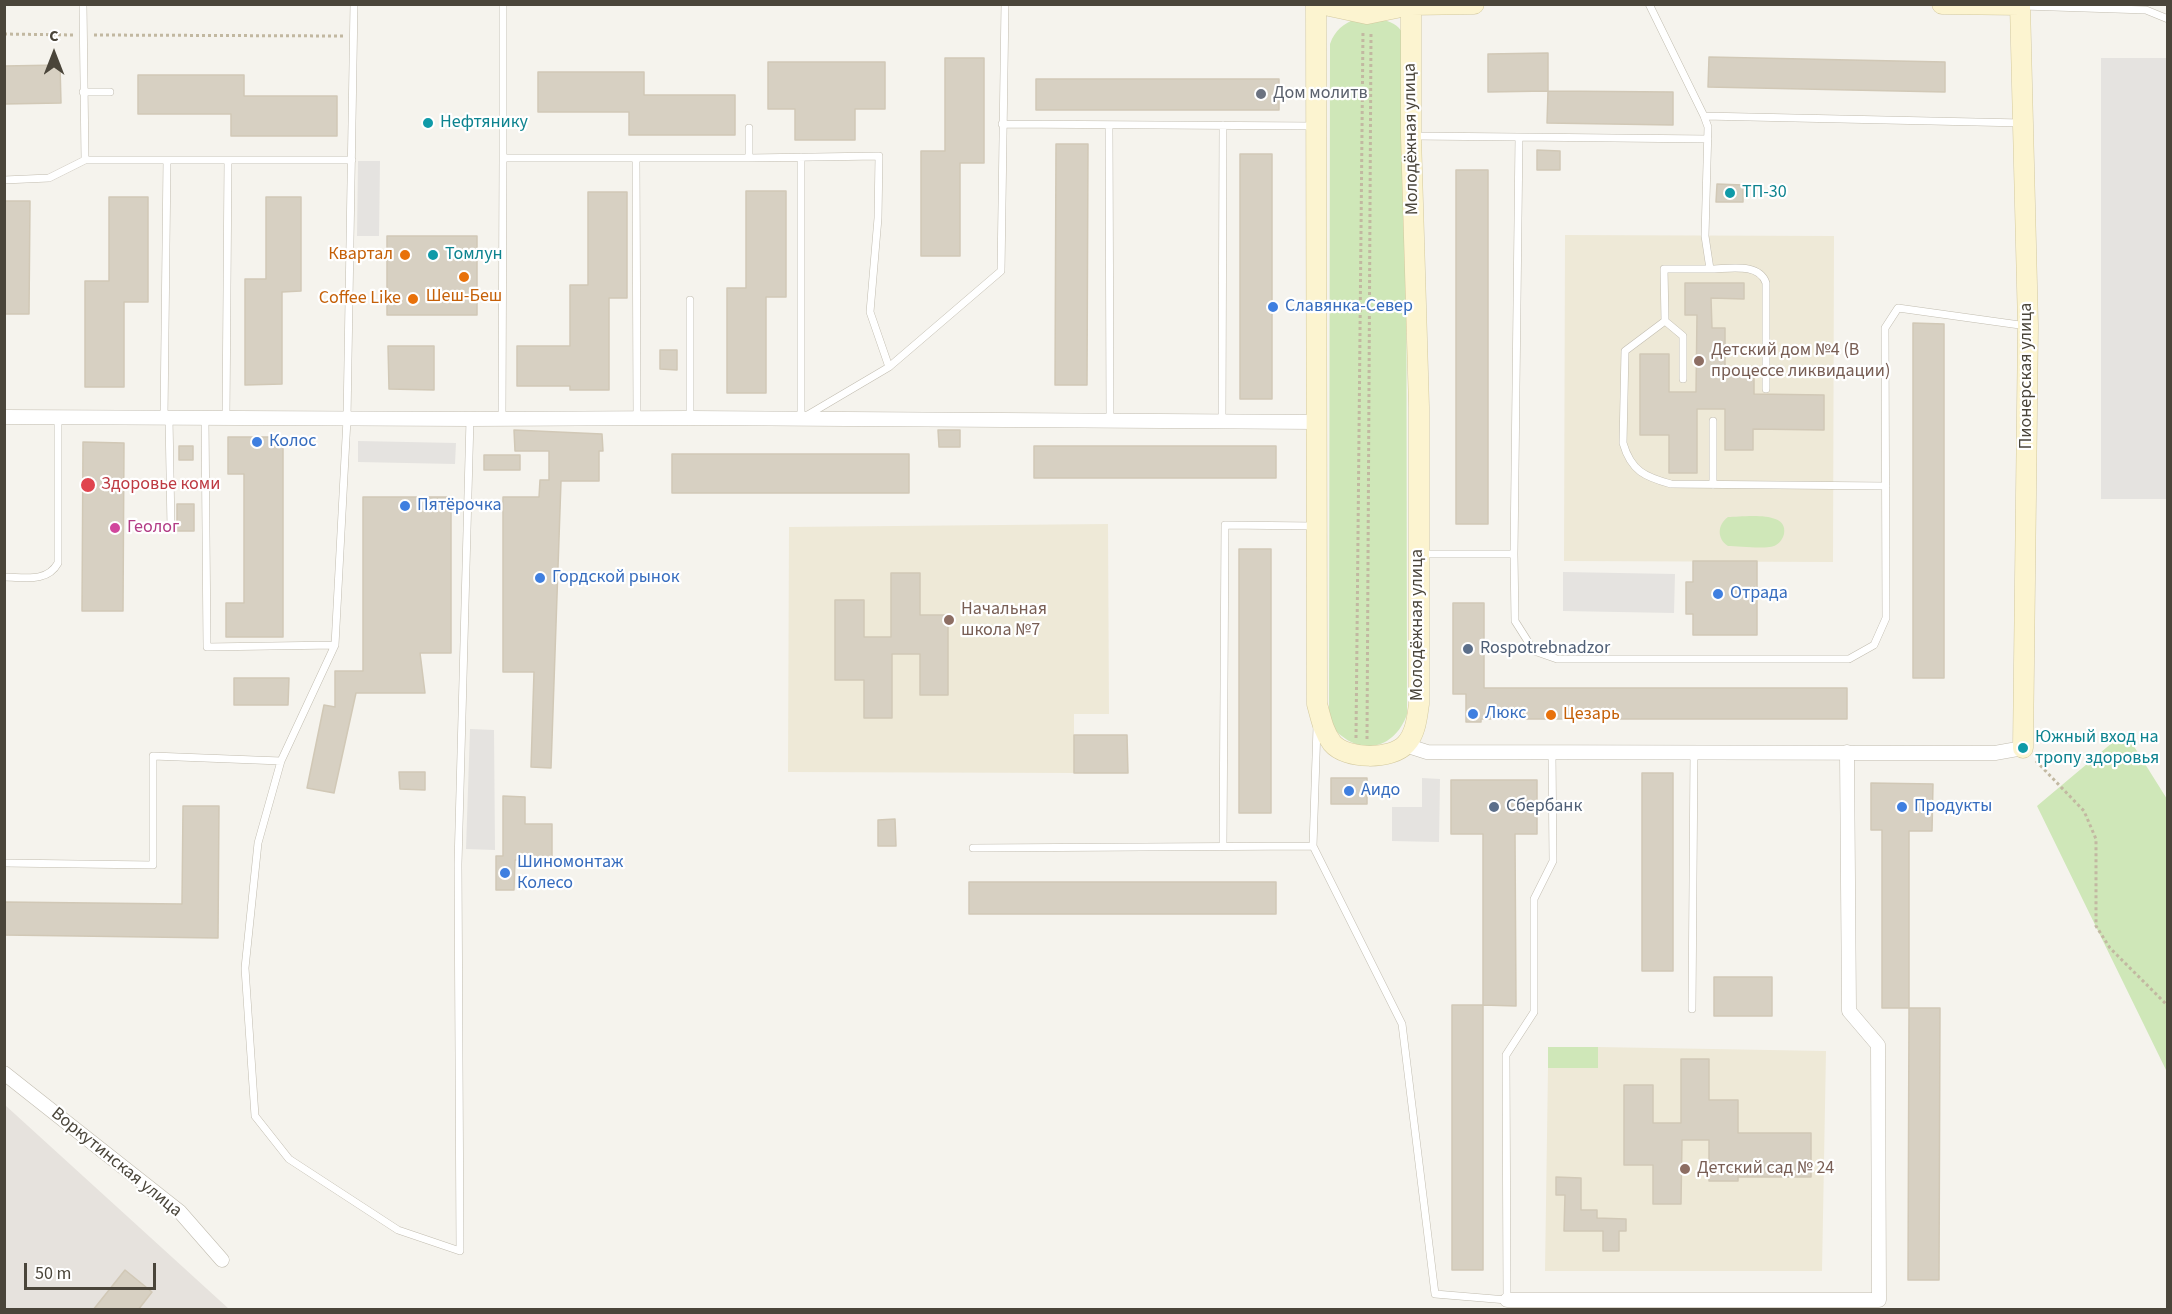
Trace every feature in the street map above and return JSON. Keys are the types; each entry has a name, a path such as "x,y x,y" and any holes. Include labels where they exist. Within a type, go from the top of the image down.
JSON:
{"main road":[{"path":"1405,745 1388,754 1362,750 1346,753 1334,745 1323,729 1317,704 1315,126 1318,4 1365,21 1411,5 1474,4"},
{"path":"1942,4 2020,5"},
{"name":"Молодёжная улица","path":"1405,745 1414,730 1419,704 1419,407 1411,135 1411,5"},
{"name":"Пионерская улица","path":"2020,5 2028,326 2023,748"}],"street":[{"path":"4,417 1317,422"},
{"path":"1405,745 1427,752 1995,753 2023,748"},
{"path":"1507,1300 1879,1300 1878,1045 1849,1011 1847,752"},
{"name":"Воркутинская улица","path":"4,1073 180,1212 222,1260"}],"lane":[{"path":"83,4 86,160"},
{"path":"354,4 347,419 335,645 281,761 258,843 245,968 255,1116 289,1159 398,1230 460,1251 458,864 470,419"},
{"path":"502,419 503,4"},
{"path":"801,419 889,367 1001,270 1005,4"},
{"path":"1649,4 1708,127 1705,236 1710,269"},
{"path":"2020,5 2146,10 2168,19"},
{"path":"83,92 110,92"},
{"path":"1704,116 2024,123"},
{"path":"1002,124 1315,126"},
{"path":"1109,125 1110,420"},
{"path":"1222,422 1223,125"},
{"path":"749,128 749,158"},
{"path":"1411,135 1708,139"},
{"path":"1519,137 1515,621 1534,651 1557,659 1849,659 1874,645 1886,618 1885,328 1898,308 2028,326"},
{"path":"503,158 879,156 878,218 870,312 889,367"},
{"path":"801,157 801,419"},
{"path":"636,158 637,418"},
{"path":"4,180 49,178 86,160 352,160"},
{"path":"167,160 166,418 171,528"},
{"path":"226,418 228,160"},
{"path":"1683,379 1683,336 1665,321 1664,269 1753,269 1764,276 1766,284 1766,388"},
{"path":"690,300 690,418"},
{"path":"1665,321 1625,351 1623,443 1627,457 1646,477 1671,484 1886,486"},
{"path":"4,577 48,575 58,563 58,417"},
{"path":"205,418 207,647 335,645"},
{"path":"1713,421 1713,485"},
{"path":"1223,847 1225,525 1317,526"},
{"path":"1418,554 1514,554"},
{"path":"1317,704 1313,846 1402,1024 1435,1294 1507,1300 1506,1055 1534,1012 1534,899 1553,861 1552,752"},
{"path":"1692,1009 1694,751"},
{"path":"4,863 153,865 153,756 281,761"},
{"path":"973,848 1313,846"}],"path":[{"path":"1371,17 1362,750 1365,21 1371,17"},
{"path":"4,34 354,36"},
{"path":"2023,748 2084,811 2096,839 2096,926 2110,948 2168,1006"}],"shaded area":[{"path":"2101,58 2167,58 2167,499 2101,499"},
{"path":"358,161 380,161 379,236 357,236"},
{"name":"Детский дом №4 (В процессе ликвидации)","path":"1565,235 1834,236 1833,562 1564,561"},
{"path":"358,441 456,443 455,464 358,462"},
{"name":"Начальная школа №7","path":"1108,524 1109,714 1074,714 1074,773 788,772 789,527"},
{"path":"1563,572 1675,574 1674,613 1563,611"},
{"path":"470,729 494,730 495,850 466,849"},
{"path":"1422,778 1440,779 1439,842 1392,841 1392,807 1422,807"},
{"name":"Детский сад № 24","path":"1598,1047 1826,1051 1822,1271 1545,1271 1548,1068 1597,1068"},
{"path":"5,1105 229,1309 5,1309"}],"green space":[{"path":"1357,18 1387,21 1399,28 1406,42 1407,714 1392,737 1377,745 1368,746 1349,741 1339,734 1331,724 1329,712 1330,44 1340,28"},
{"path":"1764,516 1772,518 1784,526 1784,536 1779,543 1772,546 1760,548 1728,546 1720,536 1720,528 1728,517"},
{"path":"2125,732 2167,799 2167,1072 2037,806"},
{"path":"1548,1047 1598,1047 1598,1068 1548,1068"}],"building":[{"path":"1548,53 1548,91 1488,92 1488,54"},
{"path":"1709,57 1945,62 1945,92 1708,87"},
{"path":"945,58 984,58 984,163 960,163 960,256 921,256 921,151 945,151"},
{"path":"768,62 885,62 885,109 855,109 855,140 795,140 795,109 768,109"},
{"path":"60,65 61,103 4,104 4,66"},
{"path":"538,72 644,72 644,95 735,95 735,135 629,135 629,112 538,112"},
{"path":"138,75 244,75 244,96 337,96 337,136 231,136 231,114 138,114"},
{"path":"1036,79 1279,79 1279,110 1036,110"},
{"path":"1548,91 1673,92 1673,125 1547,123"},
{"path":"1056,144 1088,144 1087,385 1055,385"},
{"path":"1537,150 1560,151 1560,170 1537,170"},
{"path":"1240,154 1272,154 1272,399 1240,399"},
{"path":"1456,170 1488,170 1488,524 1456,524"},
{"name":"ТП-30","path":"1717,184 1743,185 1743,202 1716,202"},
{"path":"746,191 786,191 786,297 766,297 766,393 727,393 727,288 746,288"},
{"path":"588,192 627,192 627,298 609,298 609,390 570,390 570,386 517,386 517,346 570,346 570,285 588,285"},
{"path":"109,197 148,197 148,302 124,302 124,387 85,387 85,281 109,281"},
{"path":"266,197 301,197 301,291 282,292 282,384 245,385 245,279 266,279"},
{"path":"4,201 30,201 29,314 4,314"},
{"path":"387,236 477,236 477,315 387,315"},
{"path":"1685,283 1744,283 1744,299 1711,298 1712,328 1725,328 1725,369 1754,369 1754,394 1824,395 1824,430 1753,429 1753,450 1725,450 1725,409 1697,409 1697,473 1669,473 1669,435 1640,435 1640,354 1669,354 1669,392 1696,392 1697,315 1685,315"},
{"path":"1913,323 1944,324 1944,678 1913,678"},
{"path":"388,346 434,346 434,390 389,389"},
{"path":"660,350 677,350 677,370 660,369"},
{"path":"514,430 602,434 603,451 599,451 599,481 561,481 551,768 531,767 534,672 503,672 503,497 539,497 540,480 549,480 549,451 515,451"},
{"path":"938,430 960,430 960,447 939,447"},
{"path":"228,437 283,437 283,637 226,637 226,603 244,603 244,474 228,474"},
{"path":"83,442 124,443 123,611 82,611"},
{"path":"179,446 193,446 193,460 179,460"},
{"path":"1034,446 1276,446 1276,478 1034,478"},
{"path":"672,454 909,454 909,493 672,493"},
{"path":"484,455 520,455 520,470 484,470"},
{"path":"363,497 451,497 451,653 420,653 425,693 356,693 334,793 307,788 324,705 335,707 335,671 363,671"},
{"path":"177,504 194,504 194,531 177,531"},
{"path":"1239,549 1271,549 1271,813 1239,813"},
{"path":"1693,561 1757,561 1757,635 1693,635 1693,614 1686,614 1686,582 1693,582"},
{"path":"891,573 920,573 920,615 948,615 948,695 920,695 920,654 892,654 892,718 864,718 864,680 835,680 835,600 864,600 864,637 891,637"},
{"path":"1453,603 1484,603 1484,688 1847,688 1847,719 1481,719 1481,722 1466,722 1466,694 1453,694"},
{"path":"234,678 289,678 288,705 234,705"},
{"path":"1074,735 1127,735 1128,773 1074,773"},
{"path":"399,772 425,772 425,790 400,789"},
{"path":"1642,773 1673,773 1673,971 1642,971"},
{"name":"Аидо","path":"1331,778 1367,778 1367,804 1331,804"},
{"path":"1451,780 1537,780 1537,834 1515,834 1516,1006 1483,1005 1483,834 1451,834"},
{"path":"1871,783 1933,784 1932,831 1909,831 1909,1008 1882,1008 1882,830 1871,830"},
{"path":"503,796 525,797 525,824 552,824 552,860 515,860 514,890 496,890 496,856 503,856"},
{"path":"183,806 219,806 218,938 4,935 4,902 182,904"},
{"path":"895,819 896,846 878,846 878,820"},
{"path":"969,882 1276,882 1276,914 969,914"},
{"path":"1714,977 1772,977 1772,1016 1714,1016"},
{"path":"1452,1005 1483,1005 1483,1270 1452,1270"},
{"path":"1909,1008 1940,1008 1939,1280 1908,1280"},
{"path":"1681,1059 1709,1059 1709,1100 1738,1100 1738,1133 1811,1133 1811,1177 1738,1177 1738,1181 1709,1181 1709,1140 1682,1140 1681,1204 1653,1204 1653,1165 1624,1165 1624,1085 1653,1085 1653,1123 1681,1123"},
{"path":"1556,1177 1581,1178 1581,1210 1597,1210 1597,1218 1626,1219 1626,1231 1619,1231 1619,1251 1603,1251 1603,1231 1564,1231 1565,1195 1556,1195"},
{"path":"125,1270 152,1292 138,1310 93,1310"}],"place":[{"name":"Дом молитв","path":"1261,94"},
{"name":"Нефтянику","path":"428,123"},
{"name":"ТП-30","path":"1730,193"},
{"name":"Квартал","path":"405,255"},
{"name":"Томлун","path":"433,255"},
{"name":"Шеш-Беш","path":"464,277"},
{"name":"Coffee Like","path":"413,299"},
{"name":"Славянка-Север","path":"1273,307"},
{"name":"Детский дом №4 (В процессе ликвидации)","path":"1699,361"},
{"name":"Колос","path":"257,442"},
{"name":"Здоровье коми","path":"88,485"},
{"name":"Пятёрочка","path":"405,506"},
{"name":"Геолог","path":"115,528"},
{"name":"Гордской рынок","path":"540,578"},
{"name":"Отрада","path":"1718,594"},
{"name":"Начальная школа №7","path":"949,620"},
{"name":"Rospotrebnadzor","path":"1468,649"},
{"name":"Люкс","path":"1473,714"},
{"name":"Цезарь","path":"1551,715"},
{"name":"Южный вход на тропу здоровья","path":"2023,748"},
{"name":"Аидо","path":"1349,791"},
{"name":"Сбербанк","path":"1494,807"},
{"name":"Продукты","path":"1902,807"},
{"name":"Шиномонтаж Колесо","path":"505,873"},
{"name":"Детский сад № 24","path":"1685,1169"}]}
